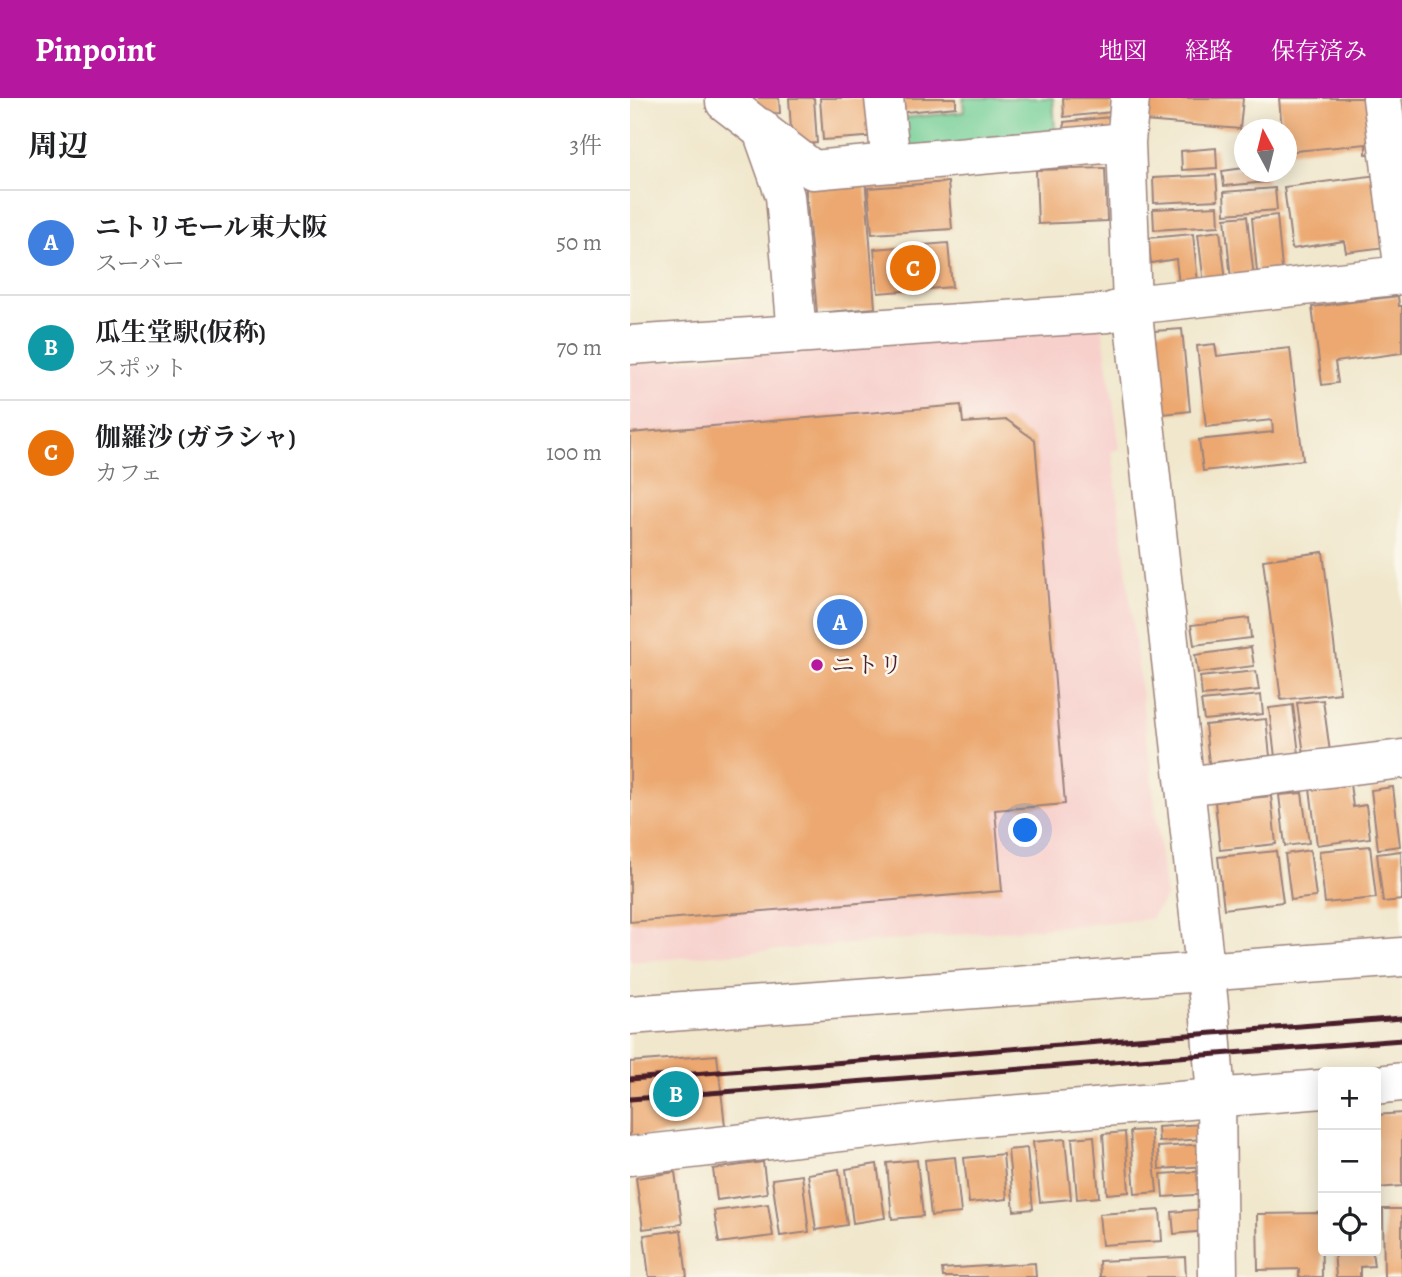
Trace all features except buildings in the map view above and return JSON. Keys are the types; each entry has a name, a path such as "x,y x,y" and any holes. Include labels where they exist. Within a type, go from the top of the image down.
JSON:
{"street":[{"path":"725,98 725,102 813,170 1126,142"},
{"path":"884,98 891,163"},
{"path":"1130,98 1126,142 1132,305 1206,972 1216,1098 1218,1277"},
{"path":"1382,98 1402,257"},
{"path":"761,128 785,196 797,334"},
{"path":"630,345 1108,313 1132,305 1402,275"},
{"path":"1185,786 1402,759"},
{"path":"630,1015 1402,957"},
{"path":"1381,1085 1402,1083"},
{"path":"630,1156 947,1119 1318,1089"}],"shaded area":[{"path":"1102,327 1120,449 1112,451 1166,897 1150,919 630,962 630,364"}],"green space":[{"path":"963,98 1053,98 1056,143 896,155 893,119 964,112"}],"railway":[{"path":"630,1079 1402,1018"},
{"path":"630,1099 1402,1040"}],"place":[{"name":"伽羅沙 (ガラシャ)","path":"913,268"},
{"name":"ニトリモール東大阪","path":"840,622"},
{"name":"ニトリ","path":"817,665"},
{"name":"瓜生堂駅(仮称)","path":"676,1094"}]}
